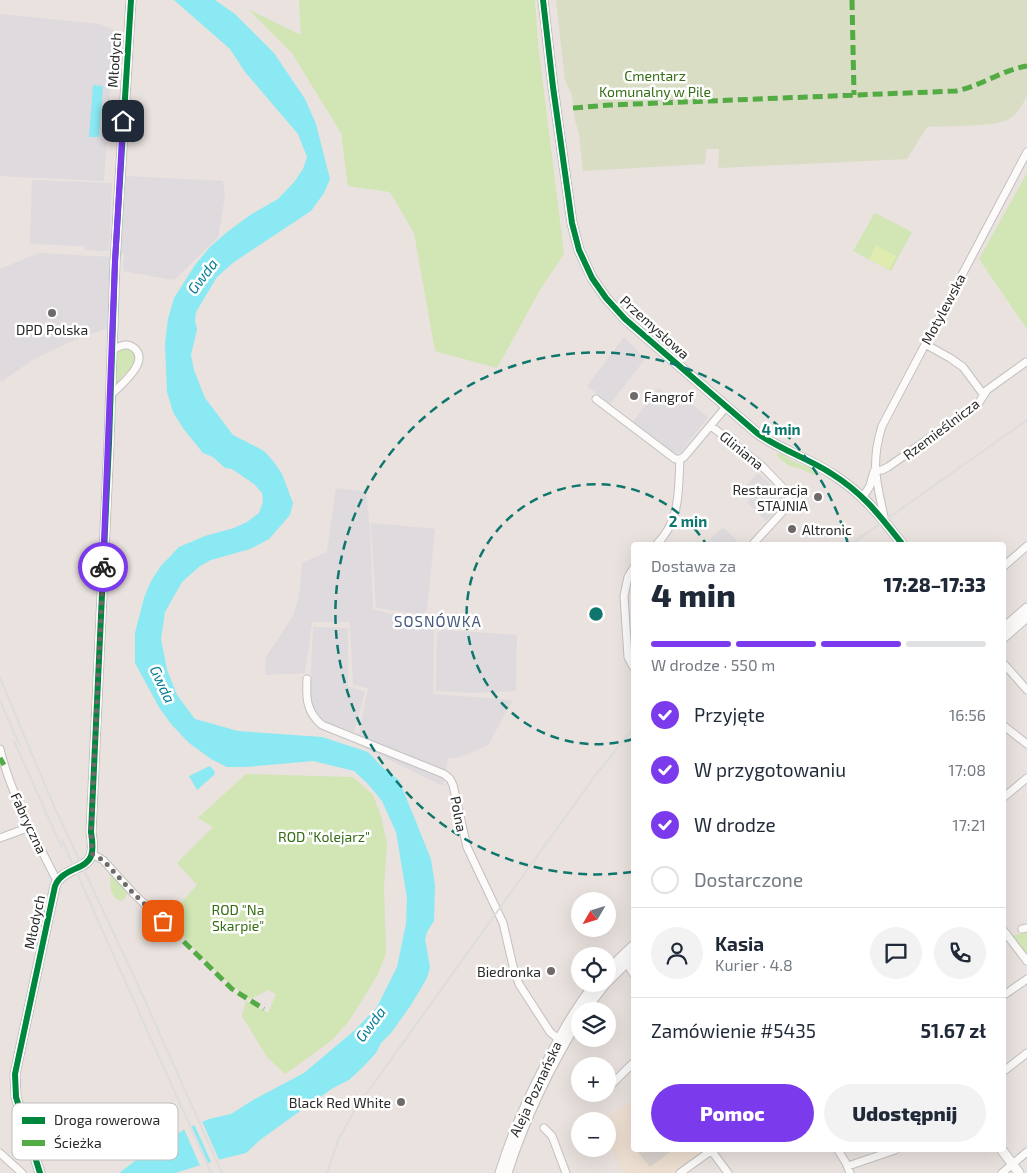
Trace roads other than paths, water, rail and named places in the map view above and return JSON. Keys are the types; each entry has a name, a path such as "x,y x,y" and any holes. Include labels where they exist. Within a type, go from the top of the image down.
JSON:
{"street":[{"name":"Młodych","path":"18,1103 15,1074 57,881 66,872 88,861 92,854 91,832 111,395 117,213 131,0"},
{"name":"Przemysłowa","path":"543,0 552,87 572,223 585,264 597,286 620,314 726,407 764,438 825,470 848,485 865,499 885,521"},
{"name":"Motylewska","path":"865,499 874,471 876,446 884,422 1027,152"},
{"path":"925,344 963,367 983,394"},
{"path":"111,395 136,368 139,359 137,352 131,346 122,345 112,350"},
{"name":"Rzemieślnicza","path":"874,471 888,467 934,436 978,404 987,390 1026,362"},
{"path":"596,400 670,457 680,459 676,513 669,529 658,542"},
{"name":"Gliniana","path":"680,459 684,457 726,407"},
{"name":"Gliniana","path":"711,426 762,466 784,486 787,492 786,508 755,542"},
{"name":"Motylewska","path":"874,471 885,521 901,542"},
{"path":"865,499 872,498 878,493"},
{"path":"1006,564 1027,546"},
{"path":"631,572 624,596 628,657 631,662"},
{"path":"1006,626 1027,608"},
{"path":"1006,636 1027,617"},
{"path":"1006,666 1024,681 1027,690"},
{"name":"Polna","path":"307,679 307,704 313,717 322,725 444,774 452,781 464,840 503,923 515,976 544,1024 563,1038"},
{"path":"1006,730 1027,744"},
{"name":"Fabryczna","path":"0,749 2,761 30,827 57,881"},
{"path":"1006,795 1027,778"},
{"path":"0,838 30,827"},
{"path":"92,854 103,860 134,894 173,931"},
{"path":"1006,934 1027,961"},
{"path":"616,962 631,948"},
{"path":"616,973 631,958"},
{"path":"626,962 631,970"},
{"path":"1006,994 1027,978"},
{"name":"Aleja Poznańska","path":"505,1171 563,1038 580,1004 589,992"},
{"path":"591,1002 599,992"},
{"name":"Aleja Poznańska","path":"563,1038 571,1028"},
{"path":"1006,1069 1027,1053"},
{"path":"616,1080 631,1065"},
{"path":"544,1128 552,1136 566,1173"},
{"path":"680,1173 708,1152"},
{"path":"712,1152 728,1173"},
{"path":"839,1152 849,1169 890,1152"},
{"path":"1003,1152 1019,1173"},
{"path":"1002,1173 1027,1152"},
{"path":"0,1153 22,1173"},
{"name":"Młodych","path":"36,1160 40,1173"}],"water":[{"name":"Gwda","path":"174,0 215,0 235,14 274,53 305,99 316,124 330,179 324,193 311,211 234,262 217,277 196,312 195,321 197,329 191,355 194,370 205,398 233,435 264,451 274,462 282,474 293,503 290,515 269,539 250,549 211,560 200,566 182,582 165,612 161,639 167,670 177,695 195,719 238,731 322,737 368,752 384,769 399,780 431,859 435,885 434,921 425,939 430,967 427,978 411,1005 391,1033 381,1043 376,1053 363,1067 349,1080 333,1088 260,1140 246,1153 175,1173 119,1173 137,1160 178,1160 178,1134 183,1130 209,1119 231,1114 304,1073 355,1030 377,1007 397,967 406,924 407,898 396,832 382,801 368,784 354,771 313,761 227,767 211,759 189,743 172,725 160,709 135,663 135,633 144,598 151,581 161,566 179,547 247,522 259,513 263,502 262,493 254,484 232,469 225,468 213,457 203,453 173,412 167,392 165,344 168,319 174,298 195,265 210,247 250,215 278,199 295,181 303,169 307,157 298,134 245,72 230,49"},
{"path":"93,85 103,86 99,137 89,137"},
{"path":"210,766 215,772 214,775 197,790 189,776"}],"railway":[{"path":"854,542 1027,420"},
{"path":"0,678 54,806 138,985 222,1173"},
{"path":"0,701 20,746"},
{"path":"327,1173 338,1140 356,1108 594,777 631,732"},
{"path":"14,741 61,846"},
{"path":"62,840 211,1173"}],"place":[{"name":"DPD Polska","path":"52,313"},
{"name":"Fangrof","path":"634,396"},
{"name":"Restauracja STAJNIA","path":"818,497"},
{"name":"Altronic","path":"792,529"},
{"name":"Biedronka","path":"551,971"},
{"name":"Black Red White","path":"401,1102"}],"district":[{"name":"SOSNÓWKA","path":"438,621"}],"park label":[{"name":"Cmentarz Komunalny w Pile","path":"655,84"},
{"name":"ROD \"Kolejarz\"","path":"324,836"},
{"name":"ROD \"Na Skarpie\"","path":"238,918"}]}
